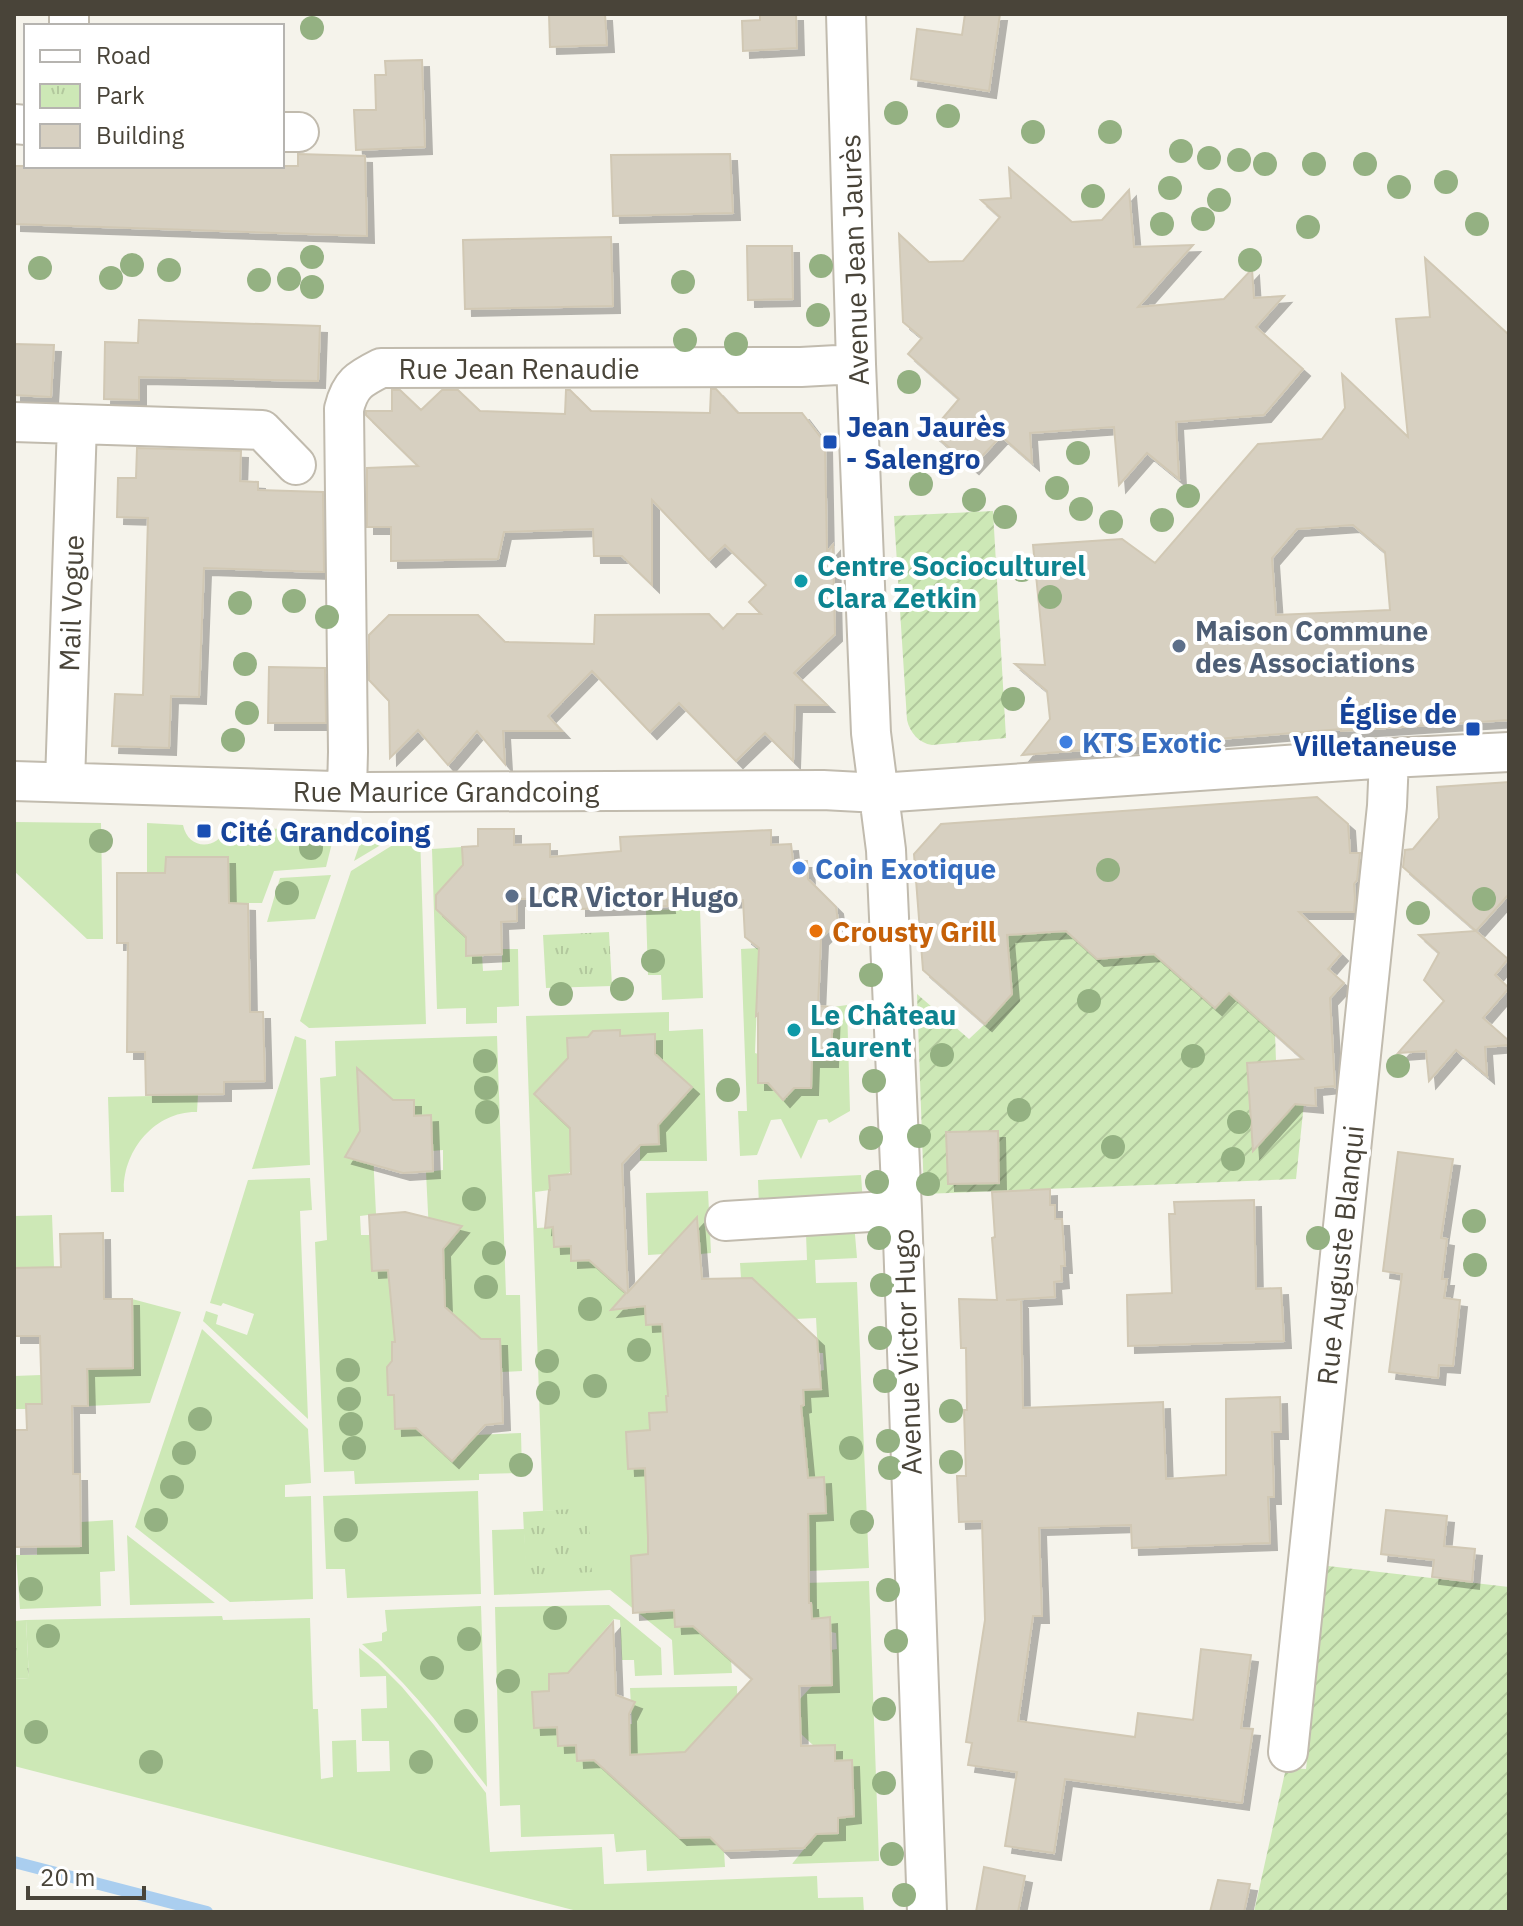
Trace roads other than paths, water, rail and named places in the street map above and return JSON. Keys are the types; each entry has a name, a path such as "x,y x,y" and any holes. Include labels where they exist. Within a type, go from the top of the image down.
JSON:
{"street":[{"name":"Avenue Jean Jaurès","path":"846,14 871,733 879,793"},
{"name":"Rue Jean Renaudie","path":"347,791 344,409 347,394 353,386 381,368 786,368 856,364"},
{"path":"14,422 262,430 296,465"},
{"name":"Mail Vogue","path":"65,782 77,424"},
{"name":"Rue Maurice Grandcoing","path":"14,781 347,791 823,790 879,793 1509,752"},
{"name":"Rue Auguste Blanqui","path":"1288,1752 1387,806 1389,758"},
{"name":"Avenue Victor Hugo","path":"879,793 886,850 902,1210 927,1912"},
{"path":"725,1221 902,1210"}],"waterway":[{"path":"14,1862 207,1912"}],"place":[{"name":"Jean Jaurès - Salengro","path":"830,442"},
{"name":"Centre Socioculturel Clara Zetkin","path":"801,581"},
{"name":"Maison Commune des Associations","path":"1179,646"},
{"name":"Église de Villetaneuse","path":"1473,729"},
{"name":"KTS Exotic","path":"1066,742"},
{"name":"Cité Grandcoing","path":"204,831"},
{"name":"Coin Exotique","path":"799,868"},
{"name":"LCR Victor Hugo","path":"512,896"},
{"name":"Crousty Grill","path":"816,931"},
{"name":"Le Château Laurent","path":"794,1030"}]}
